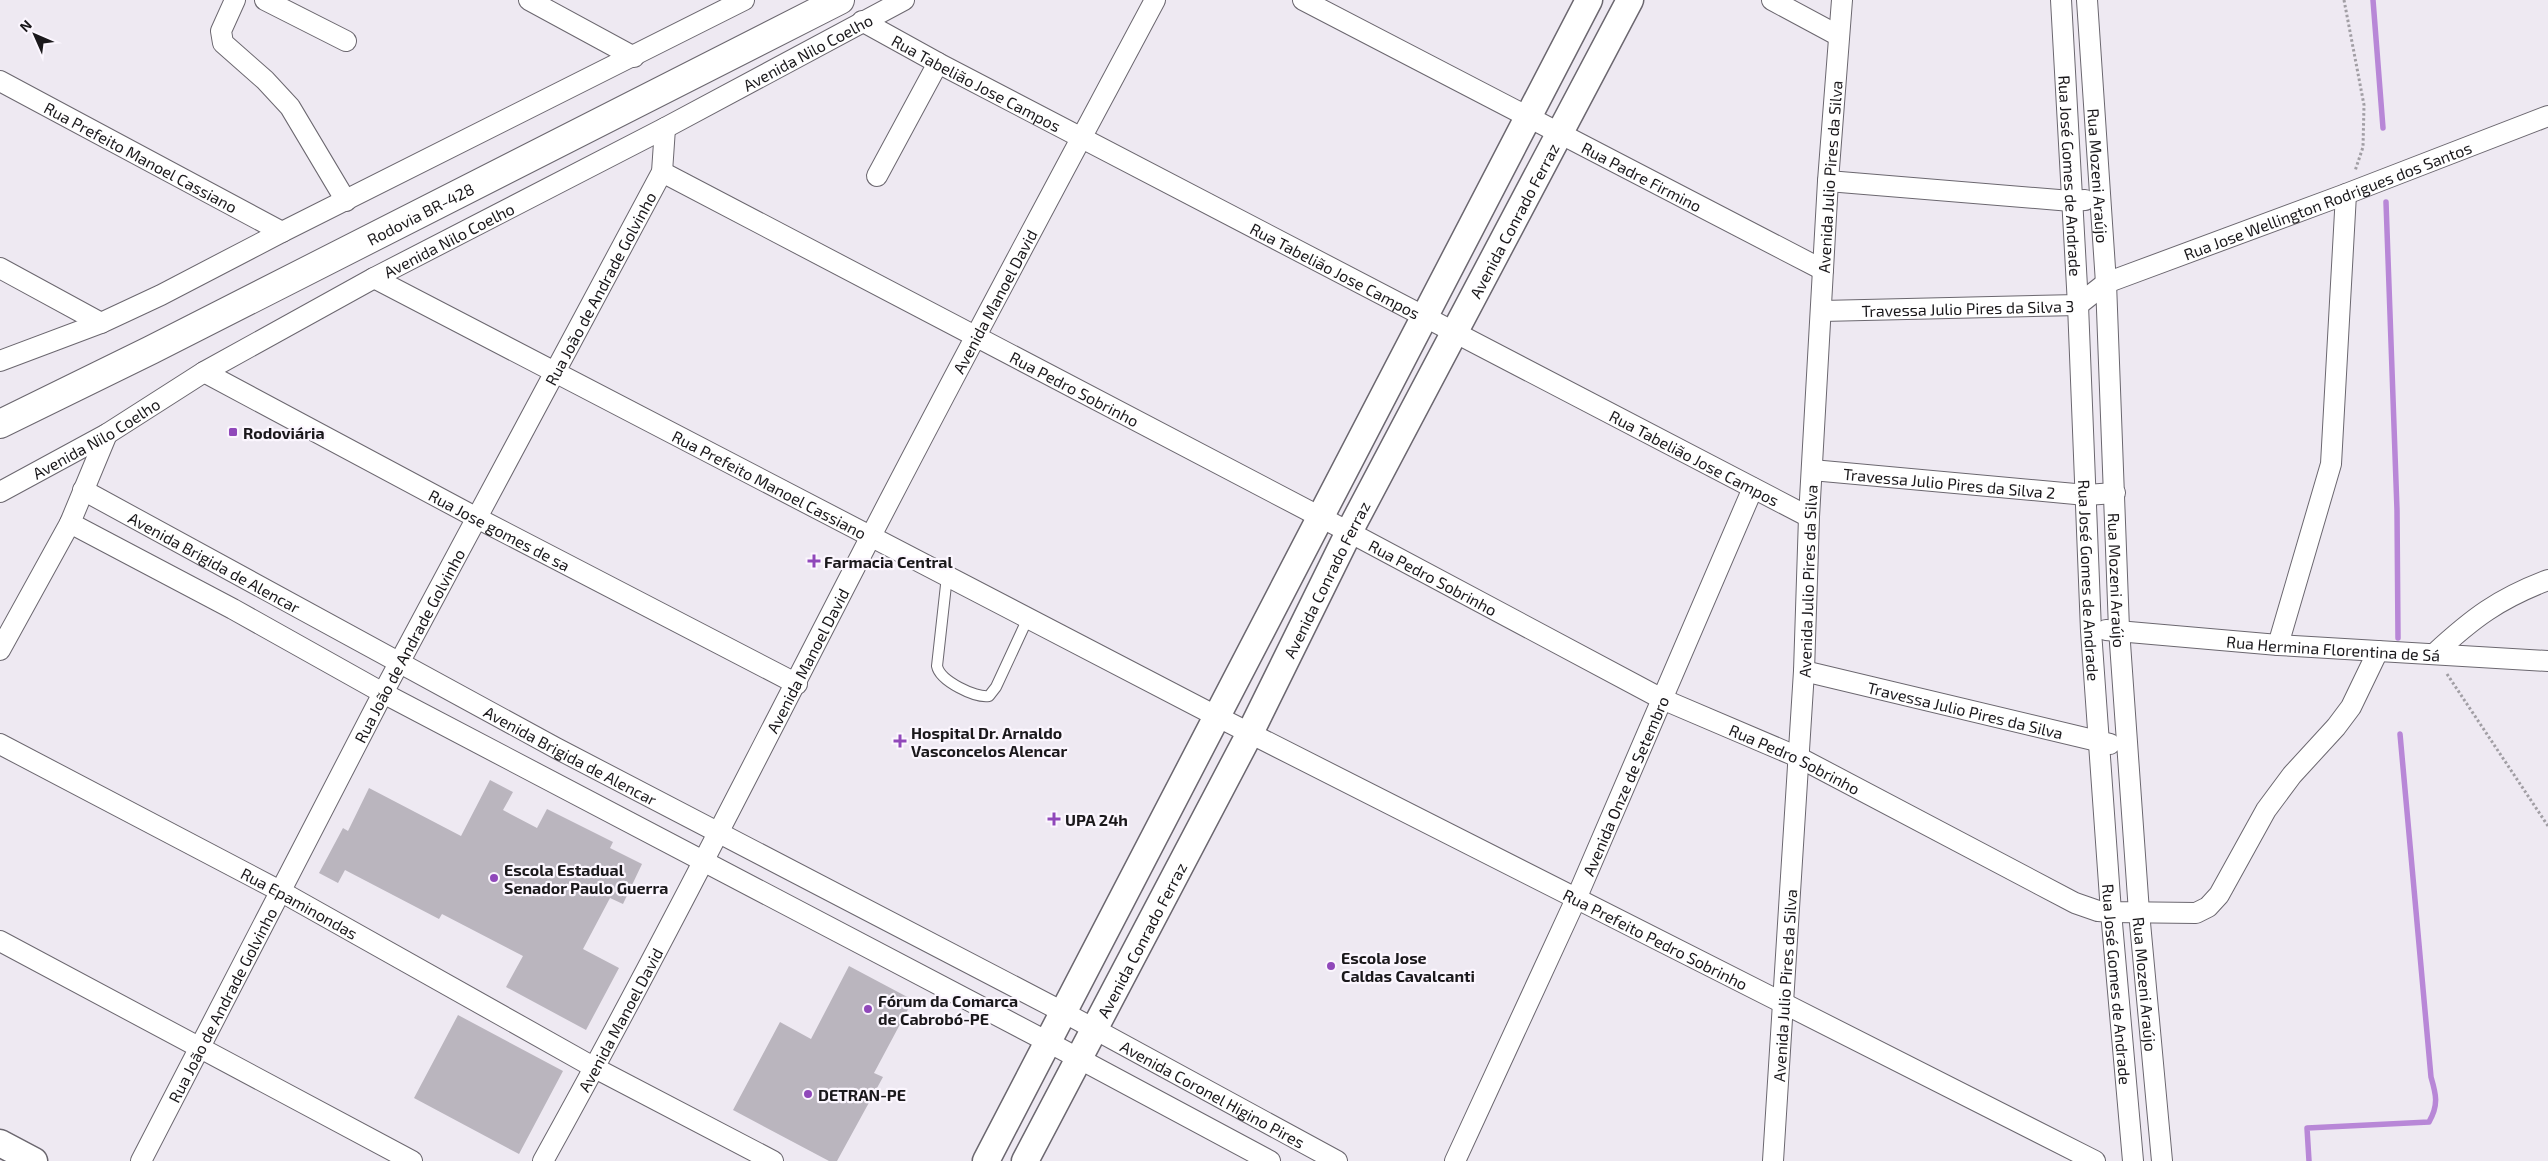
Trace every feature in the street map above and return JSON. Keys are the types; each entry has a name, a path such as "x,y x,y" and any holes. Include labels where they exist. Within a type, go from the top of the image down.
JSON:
{"highway":[{"name":"Rodovia BR-428","path":"0,424 196,327 840,0"}],"street":[{"path":"235,0 221,31 223,43 265,80 290,108 346,201"},
{"path":"265,0 346,41"},
{"path":"529,0 634,57"},
{"path":"0,361 101,323 161,295 282,232 634,57 744,0"},
{"name":"Avenida Nilo Coelho","path":"0,492 107,434 204,372 374,278 665,128 904,0"},
{"name":"Avenida Manoel David","path":"543,1161 595,1068 718,830 797,684 871,537 976,337 1156,0"},
{"name":"Rua Padre Firmino","path":"1303,0 1823,270"},
{"name":"Avenida Conrado Ferraz","path":"990,1155 1320,518 1426,318 1589,0"},
{"name":"Avenida Conrado Ferraz","path":"1024,1161 1250,733 1349,532 1630,0"},
{"path":"1772,0 1839,36"},
{"name":"Avenida Julio Pires da Silva","path":"1773,1161 1804,671 1809,517 1828,181 1842,0"},
{"name":"Rua José Gomes de Andrade","path":"2061,0 2078,305 2091,631 2111,912 2133,1161"},
{"name":"Rua Mozeni Araújo","path":"2087,0 2106,283 2119,629 2139,912 2162,1161"},
{"name":"Rua Tabelião Jose Campos","path":"862,21 1809,517"},
{"path":"877,176 938,62"},
{"name":"Rua Prefeito Manoel Cassiano","path":"0,81 282,232"},
{"name":"Rua Jose Wellington Rodrigues dos Santos","path":"2106,283 2346,194 2548,116"},
{"name":"Rua João de Andrade Golvinho","path":"141,1161 383,693 662,172 665,128"},
{"name":"Rua Pedro Sobrinho","path":"662,172 1349,532 1662,699 1798,757 2075,903 2098,911 2196,913 2208,907 2219,895 2266,810 2292,775 2336,727 2351,706 2378,651"},
{"path":"1828,181 2071,201 2100,199"},
{"path":"2278,645 2331,464 2346,194"},
{"path":"1475,221 1505,237"},
{"path":"0,268 101,323"},
{"name":"Rua Prefeito Manoel Cassiano","path":"374,278 1218,717"},
{"name":"Travessa Julio Pires da Silva 3","path":"1822,311 2078,305 2106,283"},
{"name":"Rua Jose gomes de sa","path":"204,372 477,518 797,684"},
{"path":"1368,428 1398,441"},
{"path":"0,650 70,523 107,434"},
{"name":"Travessa Julio Pires da Silva 2","path":"1812,470 2086,495 2115,493"},
{"name":"Avenida Onze de Setembro","path":"1455,1161 1576,899 1752,488"},
{"name":"Avenida Brigida de Alencar","path":"83,490 556,748 718,830 1063,1012"},
{"name":"Avenida Brigida de Alencar","path":"70,523 233,609 383,693 543,775 1048,1042"},
{"path":"233,609 248,579"},
{"path":"2434,654 2482,612 2513,594 2548,580"},
{"path":"1269,618 1300,631"},
{"name":"Rua Hermina Florentina de Sá","path":"2091,631 2119,629 2278,645 2548,661"},
{"name":"Travessa Julio Pires da Silva","path":"1804,671 2099,742 2128,746"},
{"name":"Rua Prefeito Pedro Sobrinho","path":"1218,717 2095,1161"},
{"name":"Rua Epaminondas","path":"0,744 280,892 595,1068 773,1161"},
{"path":"543,775 556,748"},
{"path":"1140,868 1170,882"},
{"path":"906,967 920,937"},
{"path":"0,941 412,1161"},
{"name":"Avenida Coronel Higino Pires","path":"1063,1012 1337,1161"},
{"name":"Avenida Coronel Higino Pires","path":"1048,1042 1270,1161"},
{"path":"1243,1146 1257,1119"},
{"path":"0,1142 34,1161"},
{"path":"990,1155 1024,1161"}],"lane":[{"path":"946,576 938,672 949,681 979,697 989,696 996,687 1028,618"}],"path":[{"path":"2344,0 2364,105 2364,147 2346,194"},
{"path":"2434,654 2548,826"}],"building":[{"name":"Escola Estadual Senador Paulo Guerra","path":"490,780 513,792 503,810 537,828 547,809 613,842 610,848 642,864 623,904 610,898 583,949 619,968 586,1030 506,987 523,956 442,914 439,919 345,870 338,883 319,873 343,828 348,831 369,788 461,836"},
{"name":"DETRAN-PE","path":"849,966 913,1000 874,1073 883,1077 837,1161 829,1161 733,1110 780,1022 811,1039"},
{"path":"458,1015 563,1071 519,1154 414,1098"}],"waterway":[{"path":"2373,0 2383,128"},
{"path":"2386,202 2397,510 2398,638"},
{"path":"2309,1161 2307,1128 2429,1122 2434,1110 2435,1094 2431,1077 2400,734"}],"place":[{"name":"Rodoviária","path":"233,432"},
{"name":"Farmacia Central","path":"814,561"},
{"name":"Hospital Dr. Arnaldo Vasconcelos Alencar","path":"900,741"},
{"name":"UPA 24h","path":"1054,819"},
{"name":"Escola Estadual Senador Paulo Guerra","path":"494,878"},
{"name":"Escola Jose Caldas Cavalcanti","path":"1331,966"},
{"name":"Fórum da Comarca de Cabrobó-PE","path":"868,1009"},
{"name":"DETRAN-PE","path":"808,1094"}]}
